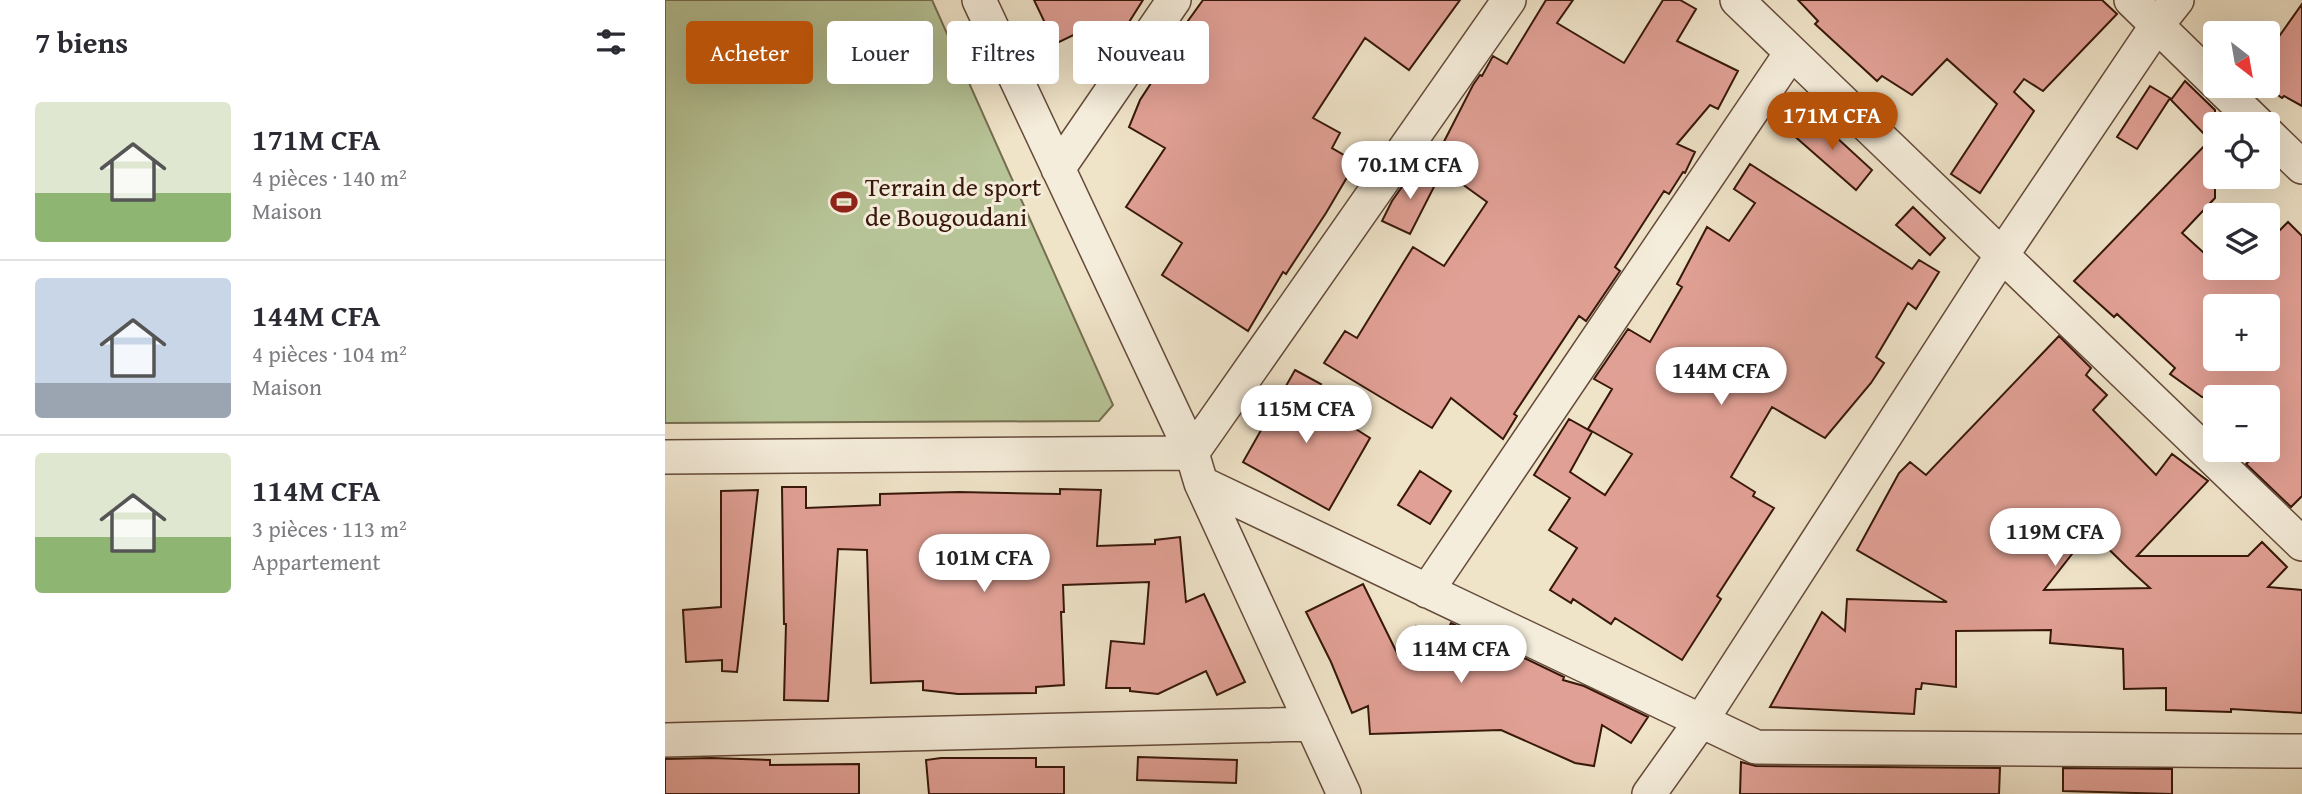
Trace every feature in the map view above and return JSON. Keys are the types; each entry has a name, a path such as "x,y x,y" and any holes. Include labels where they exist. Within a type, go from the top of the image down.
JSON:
{"street":[{"path":"979,0 1197,468 1344,794"},
{"path":"1058,169 1174,0"},
{"path":"1197,468 1509,0"},
{"path":"1737,0 2302,544"},
{"path":"2131,0 2167,12 2203,64"},
{"path":"1649,794 1701,721 2002,255 2167,12"},
{"path":"1427,591 1791,52"},
{"path":"2231,98 2246,112"},
{"path":"2280,146 2302,167"},
{"path":"665,457 1197,468 1427,591 1756,747 2302,751"},
{"path":"665,740 1312,724"}],"green space":[{"name":"Terrain de sport de Bougoudani","path":"665,0 932,0 947,34 947,84 970,84 1113,405 1099,421 665,423"}],"building":[{"path":"1034,0 1143,0 1130,21 1073,21 1073,35 1059,42 1059,21 1044,21"},
{"path":"1203,0 1460,0 1409,70 1365,38 1313,118 1340,133 1332,148 1356,162 1286,274 1283,272 1248,331 1162,275 1182,243 1126,207 1165,148 1129,127 1140,100 1150,84 1209,84 1209,21 1188,21"},
{"path":"1546,0 1573,0 1557,23 1624,63 1663,0 1680,0 1696,9 1677,41 1738,71 1718,109 1710,105 1677,144 1695,152 1685,173 1683,172 1669,194 1664,191 1615,267 1620,271 1586,321 1579,316 1514,414 1517,416 1503,439 1451,398 1432,428 1324,363 1345,331 1357,338 1413,247 1444,266 1487,202 1433,163 1473,85 1480,75 1482,76 1493,56 1507,64"},
{"path":"1798,0 2102,0 2117,14 2043,91 2024,79 2014,92 2034,111 1980,193 1951,174 1997,104 1947,59 1912,95 1882,76 1877,81 1815,24 1818,21"},
{"path":"2302,4 2302,106 2284,96 2280,97 2280,35"},
{"path":"2185,81 2215,110 2203,112 2203,133 2171,100"},
{"path":"2150,86 2170,98 2137,149 2117,137"},
{"path":"1811,114 1872,170 1856,190 1792,134"},
{"path":"2203,147 2203,189 2215,189 2215,198 2210,203 2203,203 2203,211 2182,233 2203,252 2203,280 2280,280 2280,230 2288,222 2302,236 2302,496 2291,507 2246,464 2280,462 2280,385 2203,385 2202,397 2170,374 2175,368 2117,314 2114,317 2074,281"},
{"path":"1750,164 1912,269 1919,260 1939,272 1916,309 1908,303 1876,357 1884,363 1871,383 1825,438 1772,407 1731,477 1755,492 1753,496 1774,508 1717,596 1721,599 1682,660 1615,618 1611,624 1573,599 1571,603 1550,590 1577,548 1549,530 1570,498 1534,475 1569,419 1592,432 1570,472 1605,495 1632,454 1588,429 1612,389 1594,379 1628,329 1650,342 1682,287 1677,284 1707,227 1729,241 1755,203 1734,189"},
{"path":"1416,167 1438,179 1410,234 1382,221 1392,201"},
{"path":"1913,207 1945,238 1930,255 1896,225"},
{"path":"2059,336 2091,368 2086,375 2107,395 2093,410 2156,475 2172,454 2208,481 2137,556 2248,556 2262,542 2287,567 2268,587 2302,590 2302,713 2231,709 2231,712 2166,710 2166,688 2124,689 2123,649 2050,643 2051,630 1956,631 1956,687 1922,683 1921,689 1916,689 1914,714 1770,707 1822,612 1845,631 1847,599 1947,602 1857,550 1899,473 1910,462 1926,475","holes":["2090,531 2150,588 2044,590"]},
{"path":"1295,370 1321,384 1310,400 1370,438 1329,510 1243,462"},
{"path":"1420,471 1451,491 1430,524 1398,505"},
{"path":"782,487 806,487 806,508 880,505 880,494 1060,494 1060,489 1101,490 1097,546 1155,544 1155,540 1180,537 1186,602 1204,594 1245,682 1217,695 1206,671 1158,694 1130,691 1130,688 1106,688 1111,641 1144,644 1149,582 1063,585 1064,612 1061,612 1064,685 1036,687 1036,693 958,694 923,690 923,681 871,683 867,550 838,549 828,701 784,700 786,624"},
{"path":"758,490 737,672 722,671 722,660 686,662 683,610 721,607 721,491"},
{"path":"1363,584 1401,661 1416,626 1444,638 1451,623 1564,677 1563,680 1584,686 1648,717 1631,743 1602,725 1594,766 1575,763 1501,730 1370,734 1368,706 1352,713 1306,612"},
{"path":"1138,757 1237,760 1236,783 1137,780"},
{"path":"1036,758 1036,767 1064,767 1064,794 929,794 926,760"},
{"path":"665,759 770,760 770,765 859,764 859,794 665,794"},
{"path":"1741,762 1756,766 2000,768 1999,794 1740,794"},
{"path":"2063,768 2172,769 2172,794 2063,791"}],"place":[{"name":"Terrain de sport de Bougoudani","path":"844,202"}]}
